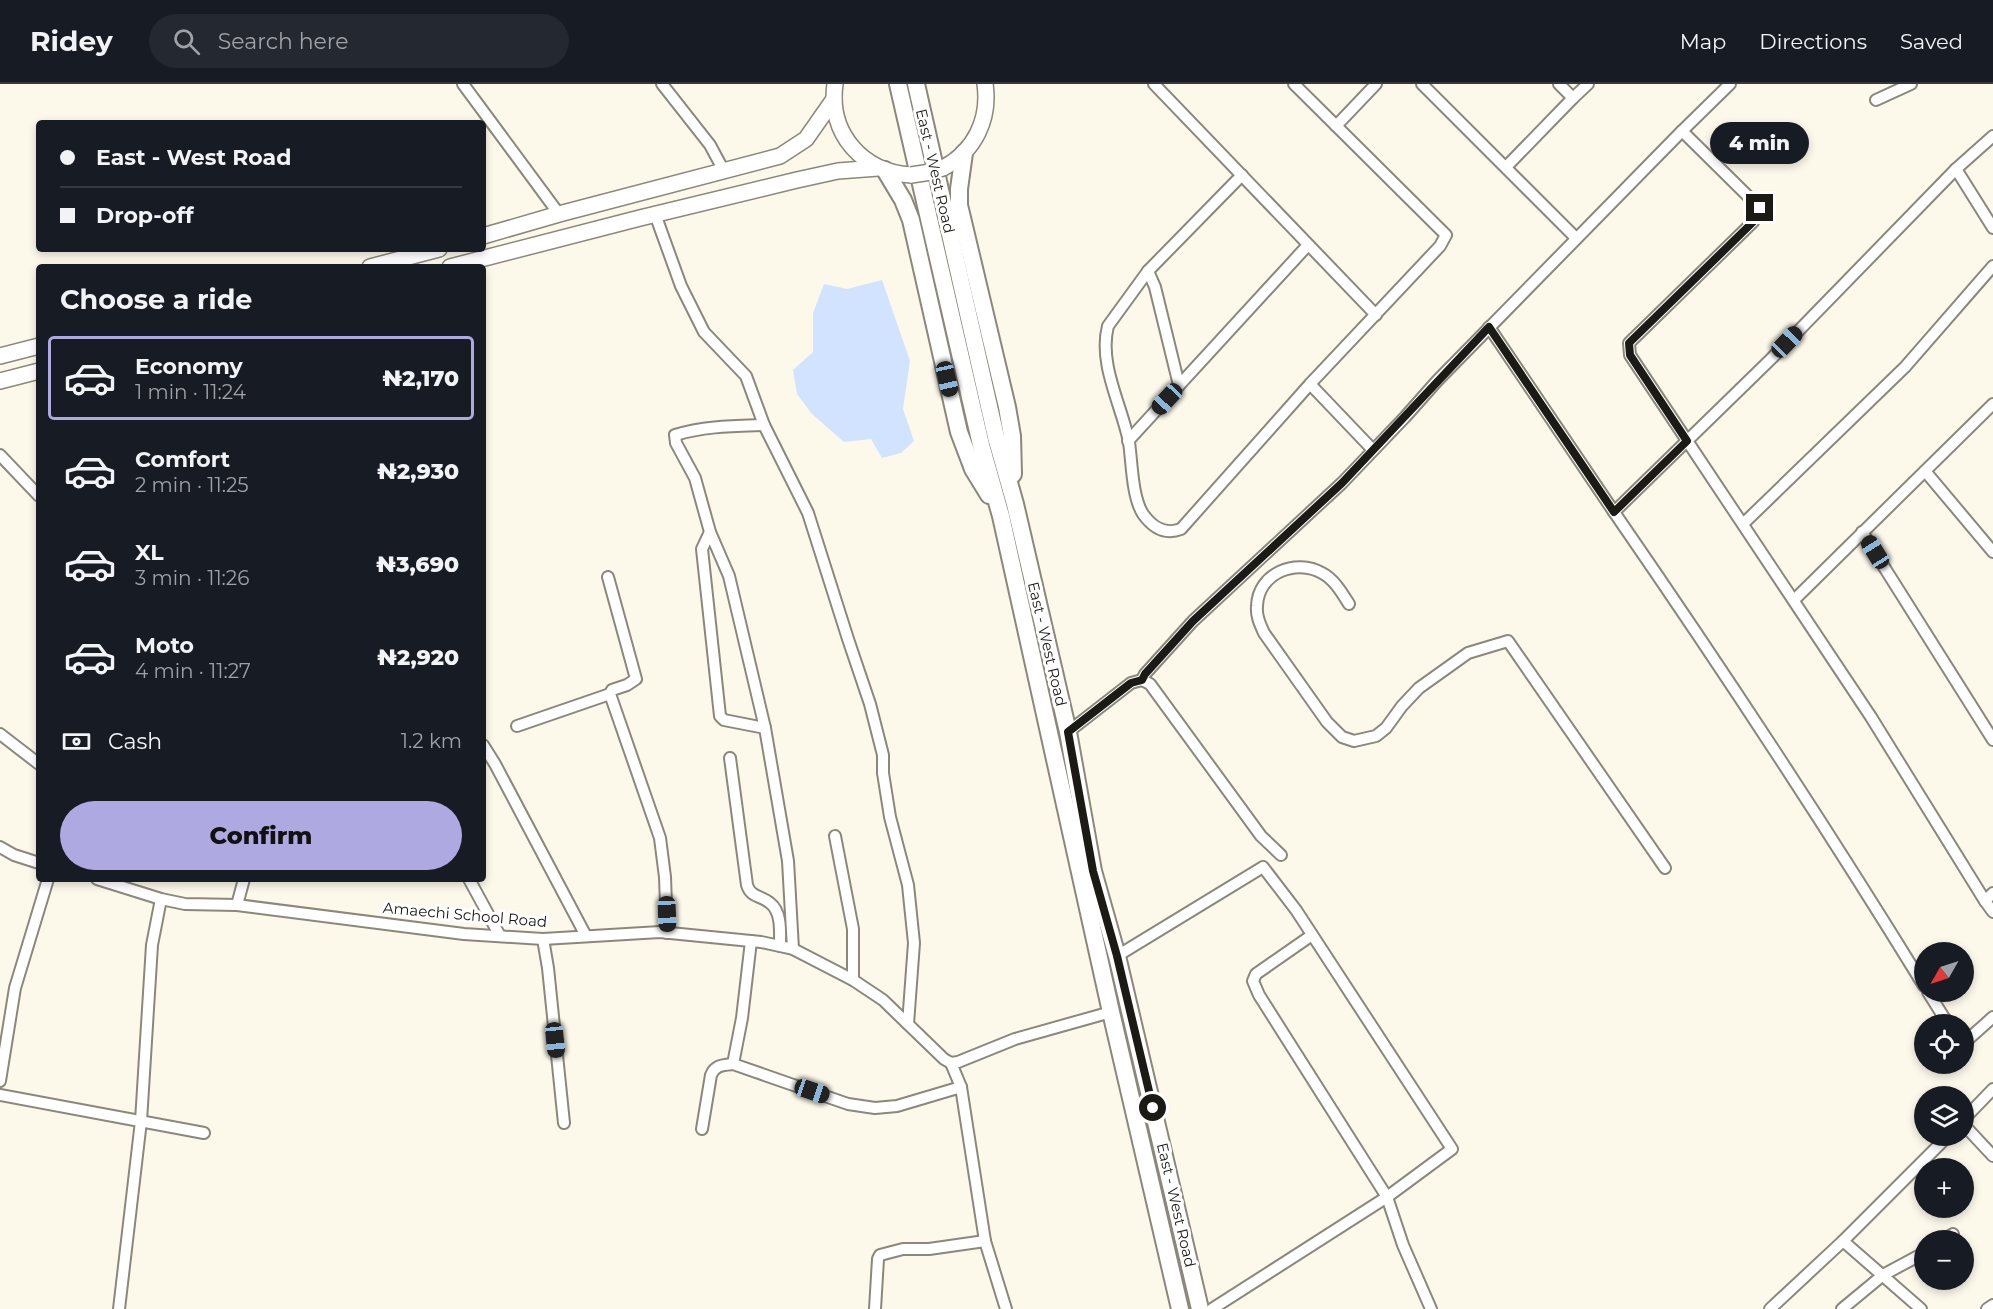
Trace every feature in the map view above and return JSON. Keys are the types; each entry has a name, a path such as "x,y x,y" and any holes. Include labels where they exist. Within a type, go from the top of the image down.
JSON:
{"main road":[{"name":"East - West Road","path":"898,84 981,445 1001,516 1111,1012 1180,1309"},
{"name":"East - West Road","path":"916,84 996,437 1015,504 1068,732 1093,871 1117,956 1200,1309"},
{"path":"462,264 655,214 838,171 881,169 911,175 943,168 964,153 982,125 986,105 985,84"},
{"path":"486,235 780,156 795,147 814,128 835,91"},
{"path":"835,91 837,118 848,142 862,157 881,169 903,200 911,220 959,432 973,469 1001,516"},
{"path":"964,153 959,205 1007,407 1012,436 1015,504"},
{"path":"382,264 428,252"},
{"path":"0,356 36,347"},
{"path":"0,381 36,372"}],"street":[{"path":"463,84 559,214"},
{"path":"662,84 710,145 724,171"},
{"path":"1154,84 1376,315"},
{"path":"1242,176 1148,271 1108,326 1105,335 1109,372 1128,441 1137,498 1142,512 1157,529 1171,533 1182,529 1310,384 1440,246 1446,235 1294,84"},
{"path":"1336,126 1376,84"},
{"path":"1422,84 1576,238"},
{"path":"1560,84 1573,98"},
{"path":"1506,167 1588,84"},
{"path":"1142,680 1193,621 1342,483 1489,327 1730,84"},
{"path":"1876,100 1911,84"},
{"path":"1682,131 1760,208 1753,222 1629,343 1630,355 1989,897 1993,912"},
{"path":"1614,512 1780,350 1956,169 1993,136"},
{"path":"1956,169 1993,228"},
{"path":"655,214 681,286 704,332 746,376 764,425 808,513 870,704 883,755 890,817 908,885 914,943 908,1024"},
{"path":"1128,441 1308,245"},
{"path":"1743,524 1905,367 1993,266"},
{"path":"1148,271 1155,287 1179,385"},
{"path":"1489,327 1701,638 1914,970"},
{"path":"1310,384 1373,450"},
{"path":"1794,600 1993,404"},
{"path":"764,425 691,430 675,435 676,443 695,478 710,532 729,576 765,728 788,861 793,949"},
{"path":"0,455 36,493"},
{"path":"1925,471 1993,552"},
{"path":"710,532 702,549 720,716 724,720 765,728"},
{"path":"1862,532 1993,740"},
{"path":"1349,604 1325,574 1311,567 1296,566 1282,570 1270,578 1261,590 1257,604 1258,619 1264,633 1327,722 1342,737 1354,741 1376,736 1386,728 1402,706 1433,677 1468,653 1508,641 1665,868"},
{"path":"517,726 610,694 612,690 636,679 608,577"},
{"path":"1068,732 1131,683 1142,680 1150,684 1261,836 1281,855"},
{"path":"610,694 660,838 668,933"},
{"path":"0,734 36,762"},
{"path":"486,750 585,936"},
{"path":"730,758 747,885 753,895 770,903 776,910 779,918 780,946"},
{"path":"835,836 854,929 853,980"},
{"path":"0,846 14,855 36,862"},
{"path":"1117,956 1263,867 1312,935 1452,1149 1387,1197 1212,1309"},
{"path":"0,1081 15,988 47,882"},
{"name":"Amaechi School Road","path":"107,882 185,904 237,905 464,934 543,939 668,933 780,946 793,949 853,980 883,1000 944,1059 951,1062"},
{"path":"237,905 243,882"},
{"path":"471,882 500,936"},
{"path":"119,1309 141,1121 152,945 161,899"},
{"path":"1312,935 1256,974 1253,981 1259,995 1387,1197 1403,1245 1431,1309"},
{"path":"543,939 564,1123"},
{"path":"733,1064 742,1018 751,941"},
{"path":"1006,1309 985,1241 961,1087 951,1062 958,1062 1014,1038 1111,1012"},
{"path":"1974,1034 1993,1017"},
{"path":"702,1129 713,1070 721,1065 733,1064 848,1104 875,1108 897,1106 961,1087"},
{"path":"1974,1109 1993,1089"},
{"path":"0,1095 204,1133"},
{"path":"1974,1136 1993,1156"},
{"path":"1770,1309 1843,1241 1938,1146"},
{"path":"874,1309 880,1255 903,1249 929,1249 985,1241"},
{"path":"1843,1241 1921,1309"},
{"path":"1842,1309 1883,1275 1914,1258"},
{"path":"1987,1309 1993,1305"}],"water":[{"path":"882,280 910,361 903,409 914,441 901,453 882,458 871,439 844,442 812,414 797,394 793,370 813,352 813,313 824,284 847,289"}],"route":[{"path":"1153,1108 1117,956 1093,871 1068,732 1131,683 1142,680 1193,621 1342,483 1489,327 1614,512 1687,441 1630,355 1629,343 1753,222 1760,208"}]}
